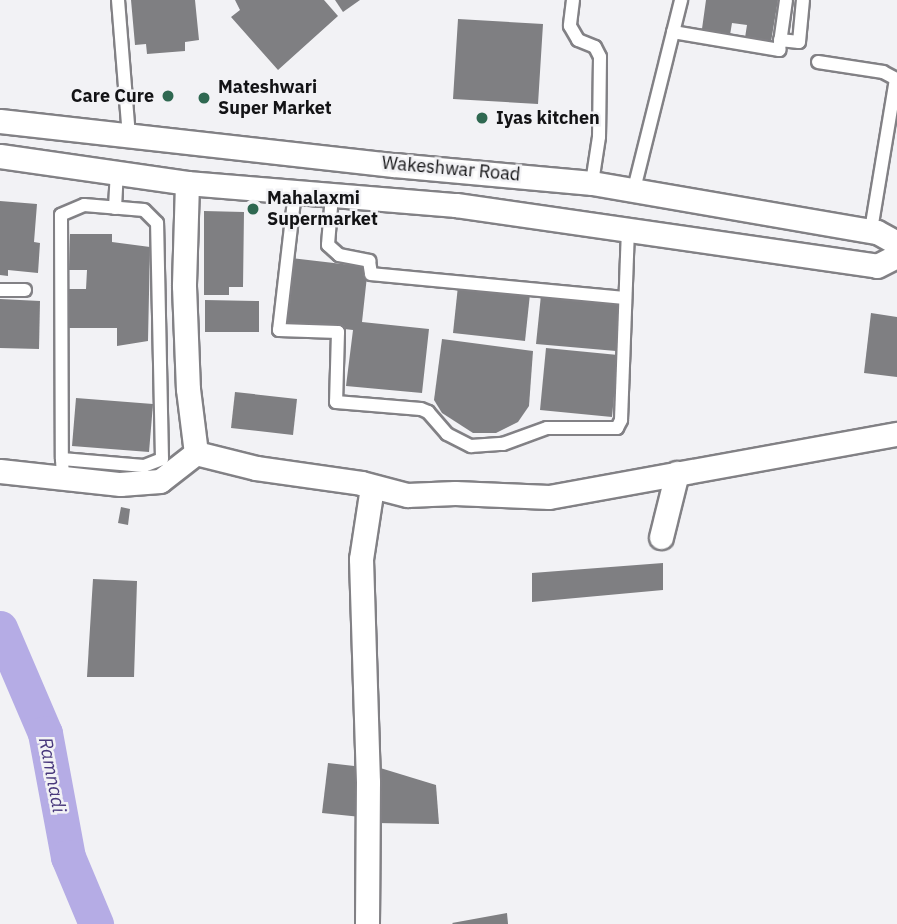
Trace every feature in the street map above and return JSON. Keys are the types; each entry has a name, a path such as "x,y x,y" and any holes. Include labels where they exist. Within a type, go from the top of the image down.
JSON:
{"street":[{"name":"Wakeshwar Road","path":"0,121 431,169 592,183 871,230 897,243"},
{"name":"Wakeshwar Road","path":"0,156 187,183 456,205 877,266 897,256"},
{"path":"187,183 184,286 188,389 196,453"},
{"path":"628,228 634,189"},
{"path":"196,453 256,468 407,495 455,493 549,498 897,434"},
{"path":"0,471 62,468 120,484 160,481 196,453"},
{"path":"661,537 677,473"},
{"path":"367,924 368,782 361,559 372,487"}],"lane":[{"path":"118,0 129,136"},
{"path":"573,0 570,26 578,40 595,47 600,57 598,136 592,183"},
{"path":"634,189 681,0"},
{"path":"673,32 779,50 786,0"},
{"path":"780,40 799,42 803,0"},
{"path":"818,62 883,72 896,79 871,230"},
{"path":"115,208 117,173"},
{"path":"295,192 279,330 338,332 336,402 421,409 428,412 447,434 471,446 503,444 547,428 617,428 621,420 628,228"},
{"path":"332,195 328,246 339,255 369,261 371,274 624,298"},
{"path":"84,205 144,210 157,223 162,459 144,466 62,468 61,215 84,205"},
{"path":"0,290 25,290"}],"building":[{"path":"131,0 195,0 199,40 185,42 185,51 147,54 146,44 135,45"},
{"path":"235,0 324,0 338,16 278,70 231,17 240,10"},
{"path":"335,0 360,0 343,12"},
{"path":"706,0 778,0 770,48 744,44 747,25 732,23 729,41 701,36"},
{"path":"458,19 543,24 538,104 453,99"},
{"path":"0,201 37,204 34,242 40,243 38,273 8,270 8,276 0,275"},
{"path":"204,211 244,212 243,287 229,287 229,295 204,295"},
{"path":"70,234 112,234 112,242 150,247 148,341 117,346 117,328 68,328 69,289 86,289 87,270 69,270"},
{"path":"291,258 368,267 362,322 429,329 422,393 346,386 353,330 284,322"},
{"path":"458,286 530,294 525,341 453,333"},
{"path":"541,295 619,304 616,351 536,344"},
{"path":"0,299 40,301 39,349 0,348"},
{"path":"205,300 259,301 259,332 205,332"},
{"path":"871,313 897,317 897,377 864,373"},
{"path":"442,339 533,351 529,406 518,422 496,433 473,433 442,413 434,400"},
{"path":"546,348 618,355 612,417 540,410"},
{"path":"235,392 297,399 293,435 231,428"},
{"path":"76,398 153,404 149,452 72,446"},
{"path":"121,507 130,509 128,525 118,523"},
{"path":"663,563 663,590 532,602 532,573"},
{"path":"93,579 137,581 134,677 87,677"},
{"path":"328,763 363,767 361,817 322,813"},
{"path":"377,767 436,785 439,824 375,823"},
{"path":"507,913 508,924 452,923"}],"waterway":[{"name":"Ramnadi","path":"0,628 45,733 68,857 96,924"}],"place":[{"name":"Care Cure","path":"168,96"},
{"name":"Mateshwari Super Market","path":"204,98"},
{"name":"Iyas kitchen","path":"482,118"},
{"name":"Mahalaxmi Supermarket","path":"253,209"}]}
